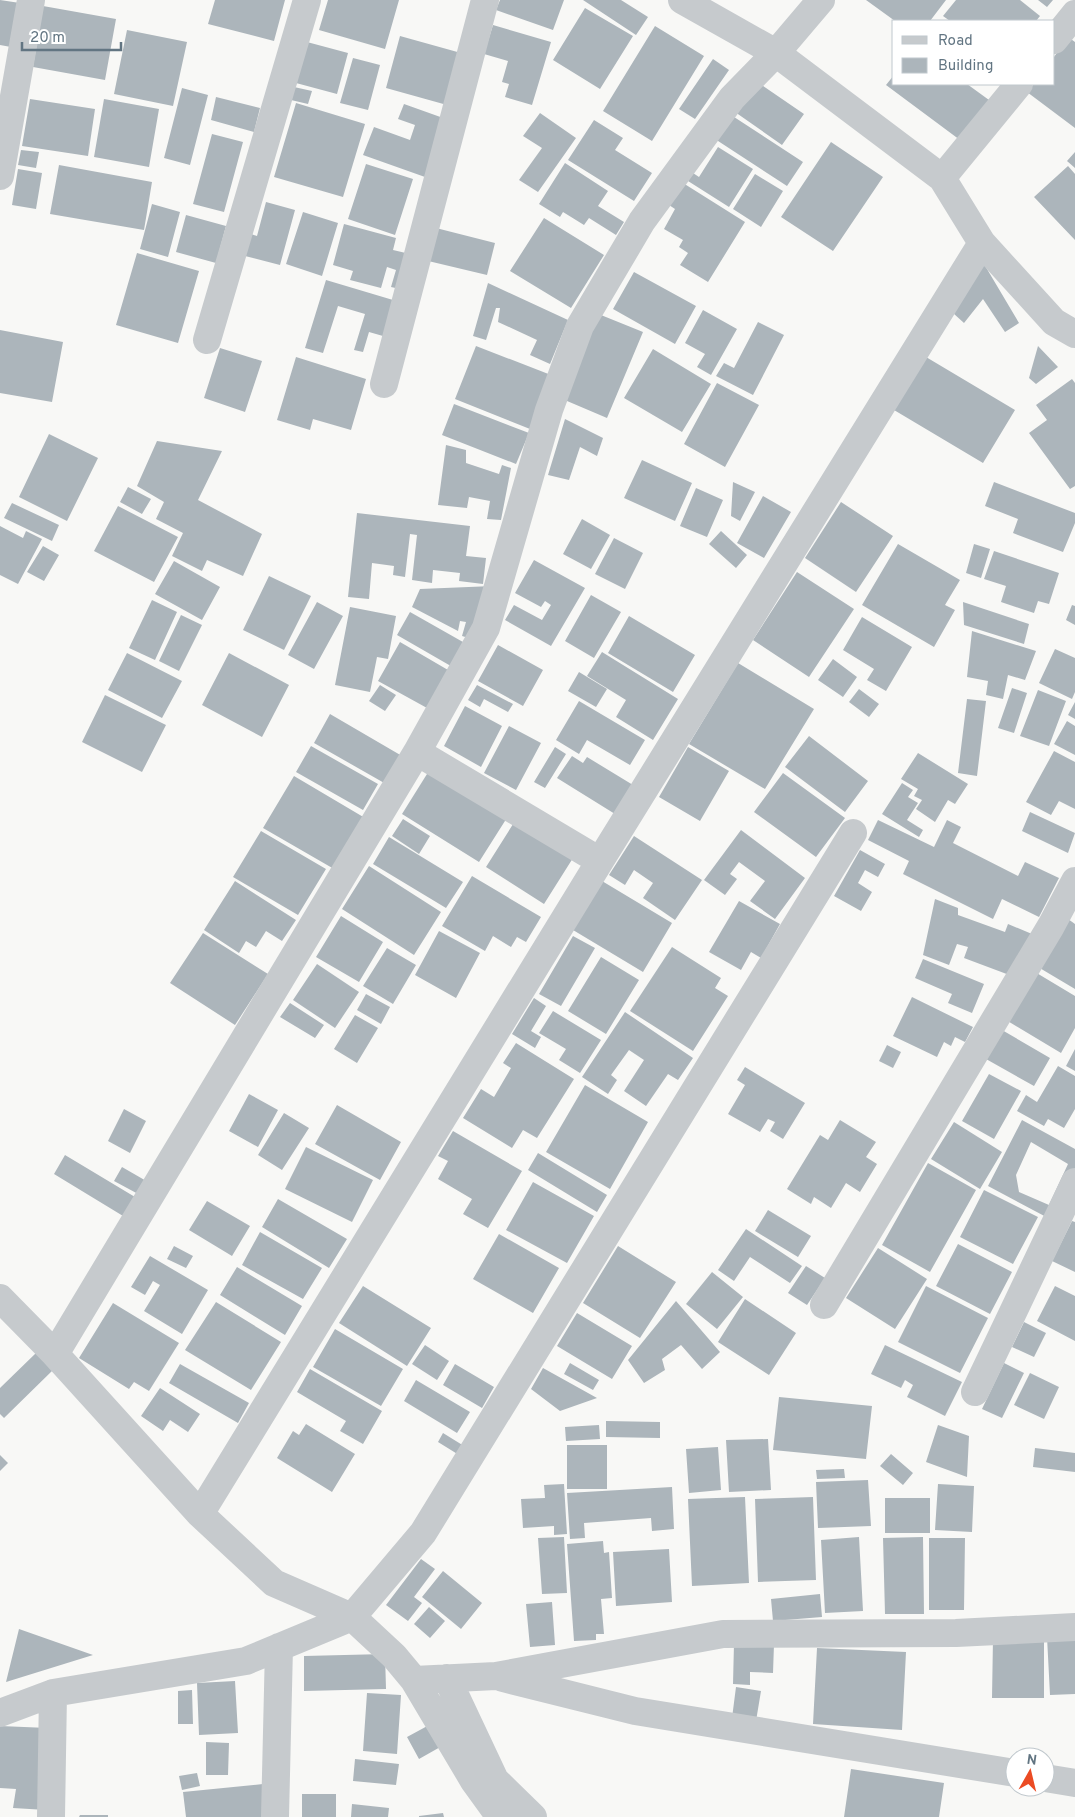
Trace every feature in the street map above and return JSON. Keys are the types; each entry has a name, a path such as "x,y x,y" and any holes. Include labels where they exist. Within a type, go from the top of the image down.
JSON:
{"street":[{"path":"0,176 31,0"},
{"path":"207,340 307,0"},
{"path":"384,384 485,0"},
{"path":"682,0 776,53 942,178 982,243 1054,322 1075,334"},
{"path":"55,1354 417,752 486,628 549,410 580,326 642,221 732,98 776,53 821,0"},
{"path":"1055,39 1075,14"},
{"path":"942,178 1018,85"},
{"path":"200,1514 600,860 982,243"},
{"path":"417,752 600,860"},
{"path":"0,1714 53,1693 246,1661 352,1617 423,1533 853,833"},
{"path":"824,1305 1051,926 1075,881"},
{"path":"975,1392 1075,1182"},
{"path":"0,1298 55,1354 200,1514 274,1583 352,1617 394,1656 414,1680 474,1781 500,1817"},
{"path":"414,1680 496,1676 723,1634 956,1633 1075,1627"},
{"path":"275,1817 279,1647"},
{"path":"496,1676 635,1712 1005,1771"},
{"path":"447,1678 495,1780 533,1817"},
{"path":"52,1817 53,1693"},
{"path":"1055,1780 1075,1783"}],"building":[{"path":"0,0 20,3 11,47 0,45"},
{"path":"215,0 285,0 274,41 208,24"},
{"path":"328,0 399,0 385,49 319,30"},
{"path":"500,0 564,0 553,30 496,10"},
{"path":"583,0 621,0 648,17 636,35"},
{"path":"866,0 946,0 931,20 894,20"},
{"path":"956,0 1020,0 1040,16 1037,20 949,20 943,16"},
{"path":"1038,0 1053,0 1047,7"},
{"path":"43,6 116,19 105,80 33,67"},
{"path":"585,8 633,36 600,89 553,60"},
{"path":"493,25 551,42 532,105 505,97 509,84 502,82 508,61 484,54"},
{"path":"655,26 704,56 652,141 603,111"},
{"path":"127,30 187,42 173,106 114,94"},
{"path":"400,36 461,53 447,105 386,88"},
{"path":"1068,37 1075,42 1075,128 1027,92 1033,85 1055,85 1055,56"},
{"path":"307,42 348,53 337,94 296,83"},
{"path":"353,58 380,65 368,110 340,103"},
{"path":"713,59 729,70 695,119 679,109"},
{"path":"892,78 892,85 968,85 989,100 960,140 886,85"},
{"path":"756,81 804,114 782,145 735,112"},
{"path":"294,87 312,91 308,104 291,100"},
{"path":"182,88 208,95 190,165 164,158"},
{"path":"216,97 260,108 254,132 211,120"},
{"path":"30,99 95,109 88,156 22,146"},
{"path":"104,99 159,109 149,167 94,157"},
{"path":"296,103 365,124 343,197 274,177"},
{"path":"404,104 446,119 425,177 363,155 374,127 410,140 415,125 398,119"},
{"path":"540,113 576,138 538,192 519,180 542,148 523,136"},
{"path":"731,115 803,162 787,186 715,139"},
{"path":"594,120 623,138 615,150 652,173 634,201 568,160"},
{"path":"212,134 243,142 224,212 193,204"},
{"path":"831,142 883,177 833,251 781,217"},
{"path":"718,147 753,169 729,207 688,181 693,173 699,177"},
{"path":"21,150 39,152 36,168 18,165"},
{"path":"1075,152 1075,168 1067,161"},
{"path":"565,163 608,191 598,206 624,222 616,235 589,218 584,225 563,212 560,217 539,204"},
{"path":"366,164 413,179 395,235 348,219"},
{"path":"59,165 152,182 144,230 50,214"},
{"path":"1068,166 1075,174 1075,240 1034,197"},
{"path":"18,169 42,173 36,209 12,205"},
{"path":"755,174 783,191 761,227 733,209"},
{"path":"683,183 745,222 708,282 680,265 688,253 679,247 683,240 664,229 675,209 669,205"},
{"path":"266,202 295,210 280,265 245,256 251,234 257,236"},
{"path":"152,204 180,212 168,257 140,249"},
{"path":"303,212 338,223 322,276 286,264"},
{"path":"186,215 226,226 216,263 176,252"},
{"path":"544,218 604,255 571,308 510,271"},
{"path":"344,224 396,238 393,250 410,254 400,289 391,287 396,270 387,267 381,288 350,280 353,271 333,265"},
{"path":"432,227 495,243 487,275 424,260"},
{"path":"137,253 199,271 178,343 116,325"},
{"path":"984,264 1019,323 1005,332 983,299 964,323 953,313"},
{"path":"634,272 696,306 675,344 613,309"},
{"path":"326,280 393,300 383,336 369,332 363,352 354,350 365,314 338,306 323,353 305,348"},
{"path":"488,283 568,320 550,364 530,355 537,340 498,322 500,308 496,308 486,340 473,336"},
{"path":"703,310 737,329 711,375 697,367 705,354 685,343"},
{"path":"596,313 643,332 607,418 560,398"},
{"path":"758,322 784,335 753,395 716,376 724,363 734,368"},
{"path":"0,330 63,342 52,402 0,393"},
{"path":"476,346 551,375 530,429 455,399"},
{"path":"1038,346 1058,367 1036,384 1029,378"},
{"path":"220,348 262,361 245,412 204,398"},
{"path":"653,349 711,384 682,432 624,398"},
{"path":"296,357 366,379 351,430 313,419 310,430 277,420"},
{"path":"926,357 1015,410 983,463 894,410"},
{"path":"1072,379 1075,383 1075,486 1070,489 1029,433 1047,420 1036,405"},
{"path":"717,383 759,405 725,467 684,444"},
{"path":"454,404 529,433 516,464 442,435"},
{"path":"565,419 603,438 597,456 580,447 569,480 548,475"},
{"path":"49,434 98,458 67,521 19,497"},
{"path":"157,441 222,451 198,500 262,534 243,576 207,560 202,571 172,556 183,533 156,519 164,502 137,486"},
{"path":"446,445 466,450 466,463 499,474 502,465 511,468 501,520 487,519 490,501 469,497 467,508 438,505"},
{"path":"642,460 692,483 675,521 624,498"},
{"path":"733,482 755,492 740,521 731,516"},
{"path":"994,482 1075,513 1075,523 1063,552 1013,533 1018,519 985,506"},
{"path":"128,487 151,499 142,514 120,502"},
{"path":"696,488 723,500 707,537 680,526"},
{"path":"763,496 791,512 764,558 737,543"},
{"path":"841,502 893,536 856,592 805,558"},
{"path":"12,503 59,525 52,541 4,518"},
{"path":"118,506 178,537 154,582 94,551"},
{"path":"357,513 470,526 466,556 486,558 483,584 459,581 460,573 433,570 432,583 412,580 417,535 410,534 405,577 393,575 394,566 372,563 369,599 348,597"},
{"path":"582,519 610,535 591,569 563,554"},
{"path":"0,526 23,538 26,531 42,539 18,584 0,575"},
{"path":"721,531 747,555 736,568 709,544"},
{"path":"614,538 643,553 625,589 595,574"},
{"path":"898,544 960,580 945,605 955,610 934,647 862,605"},
{"path":"974,544 990,549 981,578 966,573"},
{"path":"43,546 59,555 44,581 27,572"},
{"path":"994,551 1059,573 1049,604 1038,601 1034,613 1001,602 1006,586 984,579"},
{"path":"534,560 585,588 551,646 505,620 514,605 542,620 551,605 545,601 541,607 515,593"},
{"path":"174,561 220,587 202,620 155,594"},
{"path":"797,572 854,609 809,677 753,640"},
{"path":"269,576 311,596 284,650 243,630"},
{"path":"493,586 472,639 462,636 466,622 460,621 458,631 412,607 420,589"},
{"path":"591,595 621,612 594,658 565,641"},
{"path":"152,600 177,612 155,660 129,648"},
{"path":"317,602 343,616 314,669 288,655"},
{"path":"963,602 1029,624 1024,644 964,625"},
{"path":"1072,605 1075,606 1075,625 1066,620"},
{"path":"350,607 396,616 388,659 377,657 370,692 335,685"},
{"path":"410,612 470,646 456,669 397,635"},
{"path":"181,615 202,625 179,671 159,661"},
{"path":"629,616 695,655 673,692 608,653"},
{"path":"862,617 912,647 886,691 867,680 874,669 843,650"},
{"path":"972,631 1036,651 1025,680 1008,675 1003,699 986,695 988,681 967,677"},
{"path":"400,642 448,670 427,708 378,681"},
{"path":"498,645 543,670 523,706 478,681"},
{"path":"1055,649 1075,658 1075,692 1072,699 1039,683"},
{"path":"602,652 678,699 653,740 616,717 626,700 587,676"},
{"path":"127,653 182,681 162,718 108,690"},
{"path":"229,653 289,685 262,737 202,705"},
{"path":"833,659 857,677 843,697 818,680"},
{"path":"738,663 814,709 765,789 689,744"},
{"path":"579,672 607,689 596,707 568,691"},
{"path":"380,685 396,695 385,711 369,701"},
{"path":"477,685 513,704 508,712 484,699 480,707 468,700"},
{"path":"1012,688 1027,693 1014,733 998,728"},
{"path":"859,689 879,704 869,717 849,702"},
{"path":"1038,690 1066,701 1049,746 1020,736"},
{"path":"105,695 166,725 142,772 82,742"},
{"path":"967,699 986,701 977,776 958,773"},
{"path":"579,701 645,740 630,765 587,740 579,754 556,740"},
{"path":"1075,702 1075,719 1068,715"},
{"path":"465,706 502,726 481,767 444,746"},
{"path":"330,714 402,756 386,784 314,743"},
{"path":"1067,721 1075,726 1075,755 1054,744"},
{"path":"509,726 541,743 516,790 484,773"},
{"path":"809,736 868,781 845,812 785,767"},
{"path":"311,746 378,784 363,810 296,772"},
{"path":"555,747 566,754 545,788 534,782"},
{"path":"688,747 729,771 700,821 659,797"},
{"path":"1054,751 1075,762 1075,809 1059,801 1051,815 1026,802"},
{"path":"918,753 968,784 955,804 948,800 935,822 916,809 922,800 914,796 918,789 901,779"},
{"path":"572,756 583,763 587,757 633,785 615,814 557,778"},
{"path":"432,766 510,813 479,862 402,814"},
{"path":"783,773 845,818 816,857 754,812"},
{"path":"294,776 365,818 334,869 263,828"},
{"path":"902,783 913,790 908,797 918,803 907,820 923,830 919,837 882,814"},
{"path":"1030,812 1075,833 1068,853 1022,831"},
{"path":"403,819 430,836 419,854 392,836"},
{"path":"878,820 934,847 947,820 961,827 953,843 1018,876 1025,862 1059,878 1039,917 1002,899 993,919 903,874 909,861 868,840"},
{"path":"515,821 573,858 544,904 486,867"},
{"path":"741,830 805,878 775,919 750,901 765,881 739,862 730,874 737,879 725,895 704,880"},
{"path":"261,831 326,869 298,915 233,877"},
{"path":"634,836 702,880 675,920 643,898 653,883 634,870 625,885 609,875"},
{"path":"389,837 463,882 446,908 373,864"},
{"path":"860,850 885,864 878,877 865,870 858,883 872,892 861,911 834,896"},
{"path":"369,866 441,912 414,955 342,909"},
{"path":"472,876 541,917 526,942 517,937 511,947 493,936 485,951 442,926"},
{"path":"235,881 296,920 282,941 266,931 256,947 246,941 239,953 204,930"},
{"path":"602,881 672,923 643,972 573,930"},
{"path":"935,899 958,908 958,915 1005,932 1008,924 1032,934 1012,976 964,958 968,947 957,944 949,965 923,955"},
{"path":"739,901 780,924 761,958 751,952 741,970 709,952"},
{"path":"341,916 383,942 359,982 316,957"},
{"path":"1068,919 1075,924 1075,989 1038,967"},
{"path":"439,931 480,953 456,998 415,975"},
{"path":"203,933 268,974 235,1025 170,983"},
{"path":"573,936 595,948 561,1006 539,994"},
{"path":"672,947 721,978 715,988 728,996 693,1051 630,1011"},
{"path":"387,948 416,965 393,1004 363,986"},
{"path":"601,957 639,980 606,1034 568,1011"},
{"path":"923,959 984,984 972,1013 948,1003 952,994 915,978"},
{"path":"317,964 359,992 335,1028 293,1000"},
{"path":"1035,972 1075,996 1075,1028 1061,1053 1006,1020"},
{"path":"366,994 390,1007 381,1024 357,1010"},
{"path":"912,997 973,1027 965,1042 955,1037 951,1046 944,1042 937,1057 893,1036"},
{"path":"534,998 546,1006 531,1031 541,1037 535,1048 512,1034"},
{"path":"290,1003 324,1025 315,1038 280,1017"},
{"path":"553,1011 601,1040 580,1073 559,1060 566,1049 539,1033"},
{"path":"625,1012 693,1058 678,1080 668,1074 646,1106 624,1091 644,1060 629,1050 611,1075 617,1080 608,1094 582,1077"},
{"path":"355,1015 378,1028 357,1063 334,1049"},
{"path":"1002,1030 1050,1058 1034,1086 986,1059"},
{"path":"516,1043 574,1079 537,1138 523,1130 512,1148 463,1118 481,1089 494,1097 511,1068 503,1063"},
{"path":"887,1045 901,1052 893,1068 879,1061"},
{"path":"1075,1049 1075,1071 1066,1066"},
{"path":"1058,1066 1075,1076 1075,1109 1064,1128 1048,1119 1044,1126 1017,1111 1026,1095 1037,1102"},
{"path":"745,1067 805,1103 783,1139 770,1131 775,1122 768,1119 760,1132 728,1114 745,1085 737,1080"},
{"path":"989,1074 1021,1091 994,1139 962,1121"},
{"path":"585,1085 648,1122 610,1189 546,1152"},
{"path":"249,1094 278,1110 258,1147 229,1131"},
{"path":"337,1105 401,1142 380,1180 315,1144"},
{"path":"124,1109 146,1121 130,1153 108,1141"},
{"path":"284,1113 309,1128 282,1170 258,1155"},
{"path":"840,1120 876,1142 866,1157 877,1164 860,1192 846,1183 831,1208 814,1197 811,1204 787,1189 820,1135 828,1140"},
{"path":"1022,1120 1075,1149 1075,1171 1050,1219 988,1186","holes":["1031,1142 1068,1164 1049,1205 1019,1192 1016,1175"]},
{"path":"954,1122 1002,1152 980,1189 931,1159"},
{"path":"453,1131 522,1171 488,1228 463,1214 472,1199 438,1179 448,1161 438,1156"},
{"path":"306,1147 373,1180 352,1222 285,1189"},
{"path":"538,1153 607,1195 597,1212 528,1170"},
{"path":"65,1155 140,1200 128,1219 54,1174"},
{"path":"928,1163 976,1190 930,1272 882,1245"},
{"path":"122,1167 148,1182 140,1195 114,1181"},
{"path":"533,1182 594,1216 567,1263 506,1230"},
{"path":"984,1190 1038,1217 1013,1264 960,1237"},
{"path":"278,1199 347,1239 329,1268 262,1227"},
{"path":"207,1201 250,1226 232,1256 189,1230"},
{"path":"768,1210 811,1236 798,1257 755,1231"},
{"path":"1072,1221 1075,1222 1075,1272 1052,1261"},
{"path":"746,1229 802,1266 790,1283 750,1257 734,1281 718,1270"},
{"path":"260,1232 322,1268 303,1299 242,1265"},
{"path":"499,1234 559,1268 533,1313 473,1279"},
{"path":"958,1244 1012,1272 990,1314 936,1286"},
{"path":"174,1246 193,1256 186,1268 167,1259"},
{"path":"618,1246 676,1282 640,1338 583,1303"},
{"path":"878,1248 927,1279 895,1329 846,1298"},
{"path":"150,1256 208,1290 182,1334 144,1311 160,1285 153,1281 145,1295 131,1287"},
{"path":"806,1266 825,1278 807,1305 788,1293"},
{"path":"237,1267 302,1306 285,1335 220,1295"},
{"path":"712,1272 743,1297 717,1329 686,1304"},
{"path":"363,1286 431,1328 407,1366 339,1323"},
{"path":"926,1286 988,1318 960,1373 898,1342"},
{"path":"1055,1286 1075,1296 1075,1341 1037,1321"},
{"path":"745,1299 796,1333 769,1375 718,1342"},
{"path":"676,1301 720,1352 702,1369 681,1345 662,1359 665,1370 644,1383 628,1360"},
{"path":"216,1302 281,1342 251,1390 185,1350"},
{"path":"113,1303 179,1343 149,1391 134,1382 129,1389 79,1358"},
{"path":"577,1313 632,1346 612,1379 557,1346"},
{"path":"1024,1322 1046,1333 1034,1357 1012,1347"},
{"path":"335,1329 403,1369 381,1406 313,1367"},
{"path":"425,1345 449,1361 437,1380 412,1364"},
{"path":"885,1345 962,1382 945,1416 907,1397 913,1385 905,1380 901,1388 871,1374"},
{"path":"36,1353 53,1370 4,1418 0,1414 0,1388"},
{"path":"570,1363 599,1380 593,1390 564,1374"},
{"path":"1004,1363 1024,1373 1002,1418 982,1409"},
{"path":"180,1364 249,1403 238,1423 169,1383"},
{"path":"455,1364 494,1387 482,1408 443,1385"},
{"path":"543,1368 597,1398 560,1411 531,1389"},
{"path":"310,1369 382,1411 363,1444 340,1431 346,1421 297,1392"},
{"path":"1030,1373 1059,1387 1044,1419 1014,1405"},
{"path":"416,1380 470,1412 457,1433 404,1401"},
{"path":"160,1388 200,1414 188,1432 170,1420 163,1431 141,1416"},
{"path":"779,1397 872,1406 866,1459 773,1450"},
{"path":"606,1421 660,1422 660,1438 606,1437"},
{"path":"306,1424 355,1454 332,1492 277,1458 293,1431 299,1435"},
{"path":"599,1425 600,1439 566,1441 565,1427"},
{"path":"938,1425 969,1436 967,1477 926,1462"},
{"path":"443,1433 464,1446 459,1455 438,1442"},
{"path":"768,1439 771,1490 729,1492 726,1440"},
{"path":"567,1445 607,1445 607,1489 567,1489"},
{"path":"718,1447 721,1490 689,1493 686,1449"},
{"path":"1035,1448 1075,1453 1075,1472 1033,1467"},
{"path":"891,1454 913,1473 903,1485 880,1466"},
{"path":"0,1455 8,1463 0,1471"},
{"path":"844,1469 845,1478 817,1479 816,1470"},
{"path":"868,1480 871,1526 818,1528 816,1482"},
{"path":"564,1484 567,1534 554,1535 554,1526 523,1528 521,1499 545,1498 544,1485"},
{"path":"938,1484 974,1486 972,1532 935,1530"},
{"path":"672,1487 674,1529 652,1531 651,1518 584,1523 585,1538 570,1539 567,1493"},
{"path":"745,1497 749,1583 692,1586 688,1499"},
{"path":"813,1497 816,1580 758,1582 755,1499"},
{"path":"885,1498 930,1498 930,1533 885,1533"},
{"path":"564,1537 567,1593 542,1594 538,1538"},
{"path":"859,1537 863,1611 825,1613 821,1540"},
{"path":"923,1537 924,1614 885,1614 883,1538"},
{"path":"929,1538 965,1538 964,1610 929,1610"},
{"path":"603,1541 604,1553 609,1552 612,1598 601,1599 604,1634 596,1634 596,1640 574,1641 567,1544"},
{"path":"669,1549 672,1602 616,1606 613,1552"},
{"path":"421,1559 435,1569 414,1597 422,1603 408,1621 386,1605"},
{"path":"443,1571 482,1603 461,1629 422,1597"},
{"path":"820,1594 822,1617 773,1621 771,1599"},
{"path":"552,1602 555,1645 530,1647 526,1604"},
{"path":"429,1607 445,1621 430,1638 414,1624"},
{"path":"19,1629 93,1655 6,1682"},
{"path":"1075,1635 1075,1694 1050,1695 1047,1637"},
{"path":"993,1638 1044,1639 1044,1698 992,1698"},
{"path":"734,1643 774,1644 773,1673 750,1672 750,1685 733,1684"},
{"path":"817,1648 906,1652 902,1730 813,1724"},
{"path":"385,1654 386,1689 304,1691 304,1656"},
{"path":"235,1681 238,1733 199,1735 197,1683"},
{"path":"736,1687 761,1691 756,1721 732,1718"},
{"path":"192,1690 193,1724 178,1724 178,1691"},
{"path":"367,1693 401,1695 397,1754 363,1751"},
{"path":"431,1724 442,1746 419,1759 407,1737"},
{"path":"0,1726 48,1728 46,1810 13,1808 16,1789 0,1788"},
{"path":"206,1742 229,1743 228,1775 206,1775"},
{"path":"355,1759 399,1764 396,1785 353,1781"},
{"path":"851,1769 944,1783 939,1817 844,1817"},
{"path":"197,1773 200,1786 182,1790 179,1776"},
{"path":"263,1784 266,1817 186,1817 183,1792"},
{"path":"302,1794 336,1794 336,1817 302,1817"},
{"path":"352,1804 389,1808 388,1817 351,1817"},
{"path":"443,1813 444,1817 419,1817 419,1816"},
{"path":"80,1815 108,1815 108,1817 79,1817"}]}
